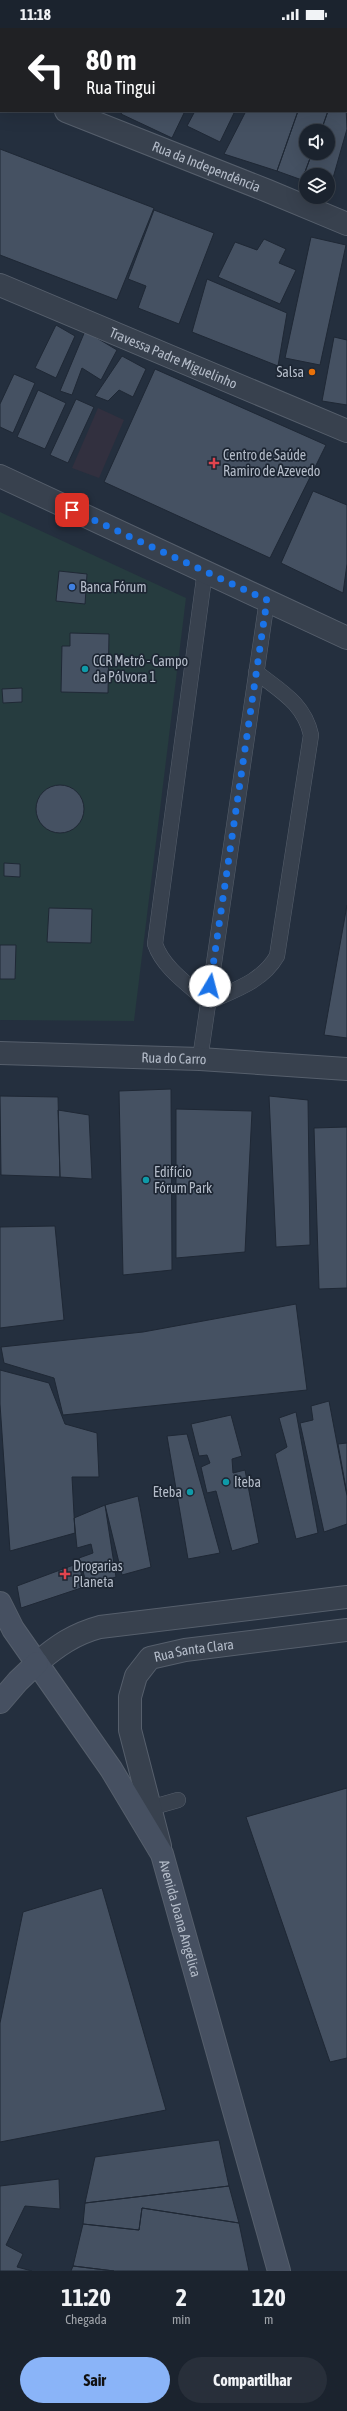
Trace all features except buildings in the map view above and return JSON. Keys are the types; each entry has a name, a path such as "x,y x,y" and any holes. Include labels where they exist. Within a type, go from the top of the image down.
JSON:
{"main road":[{"name":"Avenida Joana Angélica","path":"0,1604 13,1629 111,1769 162,1854 279,2271"},
{"path":"0,1702 18,1681 37,1663"}],"street":[{"name":"Rua da Independência","path":"69,112 347,224"},
{"name":"Travessa Padre Miguelinho","path":"0,285 347,431"},
{"path":"0,476 347,638"},
{"name":"Rua do Carro","path":"0,1053 200,1059 347,1069"},
{"path":"37,1663 64,1641 82,1632 100,1627 347,1597"},
{"name":"Rua Santa Clara","path":"162,1854 130,1730 130,1696 136,1676 150,1658 167,1653 347,1630"}],"lane":[{"path":"205,571 155,944 158,954 165,962 208,1002"},
{"path":"200,1059 267,600"},
{"path":"208,1002 259,978 270,967 277,956 311,735 308,722 300,707 256,672"},
{"path":"150,1808 178,1800"}],"shaded area":[{"path":"98,408 124,420 99,478 72,468"}],"green space":[{"path":"0,512 186,598 134,1021 0,1020"}],"place":[{"name":"Salsa","path":"312,372"},
{"name":"Centro de Saúde Ramiro de Azevedo","path":"214,463"},
{"name":"Banca Fórum","path":"72,587"},
{"name":"CCR Metrô - Campo da Pólvora 1","path":"85,669"},
{"name":"Edifício Fórum Park","path":"146,1180"},
{"name":"Iteba","path":"226,1482"},
{"name":"Eteba","path":"190,1492"},
{"name":"Drogarias Planeta","path":"65,1574"}],"route":[{"path":"72,510 267,600 210,986"}]}
